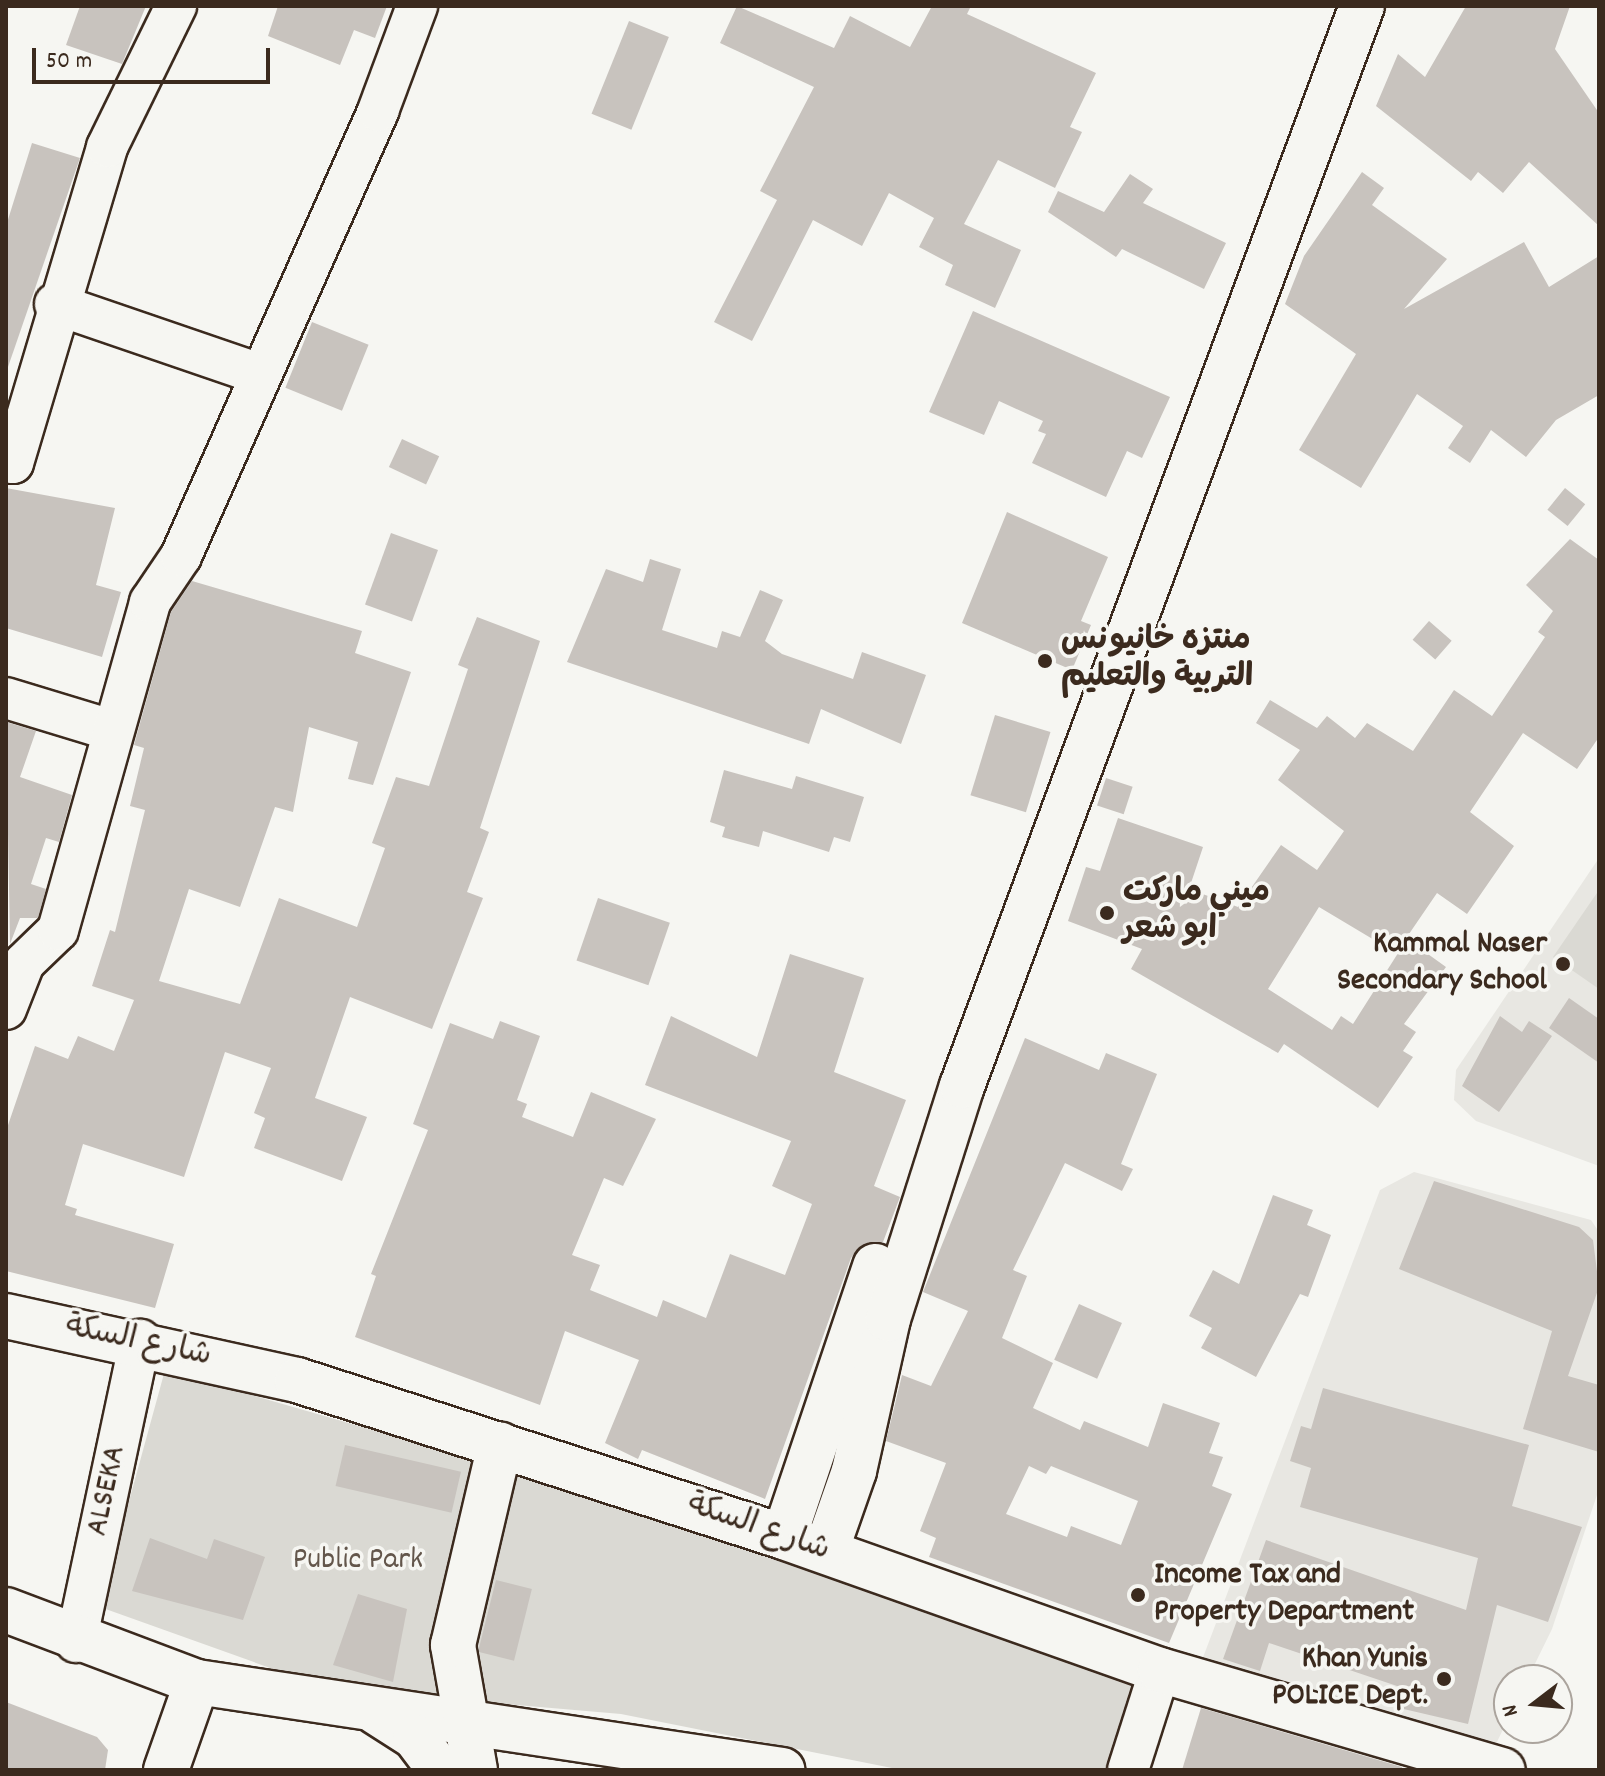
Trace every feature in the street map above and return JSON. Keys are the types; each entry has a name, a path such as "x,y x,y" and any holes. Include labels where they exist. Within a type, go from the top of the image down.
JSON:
{"main road":[{"path":"784,1537 863,1300 1339,6"},
{"path":"826,1551 854,1471 888,1319 962,1086 1362,6"},
{"name":"شارع السكة","path":"6,1316 140,1340 500,1444 826,1551 1160,1670 1503,1770"},
{"path":"475,1770 470,1725 455,1683 453,1645 500,1444"},
{"path":"6,1610 76,1642 197,1682 782,1770"},
{"path":"166,1770 197,1682"},
{"path":"371,1709 415,1737 440,1770"},
{"path":"604,1770 668,1751"}],"street":[{"path":"6,462 13,463 55,304 107,147 176,6"},
{"path":"6,1009 24,963 58,930 111,730 150,602 181,556 257,373 378,111 417,6"},
{"path":"55,304 257,373"},
{"path":"6,698 111,730"},
{"name":"ALSEKA","path":"76,1642 140,1340"},
{"path":"1128,1770 1160,1670"}],"shaded area":[{"name":"Kammal Naser Secondary School","path":"1599,858 1599,1166 1476,1121 1454,1100 1456,1070"},
{"path":"1414,1172 1591,1220 1599,1232 1599,1489 1552,1629 1535,1664 1493,1664 1495,1746 1199,1668 1380,1190"}],"green space":[{"path":"1599,890 1599,989 1553,957"},
{"name":"Public Park","path":"165,1370 446,1451 1138,1675 1110,1770 902,1770 621,1714 329,1689 100,1607"}],"building":[{"path":"80,6 146,6 122,64 66,45"},
{"path":"278,6 387,6 375,38 354,30 340,65 268,36"},
{"path":"737,6 834,48 850,16 910,47 932,6 971,6 967,14 1096,73 1070,127 1082,132 1055,188 998,160 964,224 1021,250 995,308 945,285 953,265 919,247 934,218 889,193 862,246 813,220 752,341 714,322 777,200 760,191 814,87 720,43"},
{"path":"1466,6 1570,6 1555,49 1599,113 1599,226 1529,162 1503,193 1478,172 1471,181 1376,106 1398,54 1425,77"},
{"path":"629,21 669,37 631,130 592,114"},
{"path":"32,143 80,158 8,367 6,226"},
{"path":"1362,172 1384,188 1372,205 1447,259 1404,309 1524,242 1549,287 1599,256 1599,395 1556,420 1526,457 1491,430 1470,463 1448,448 1463,426 1417,394 1361,488 1299,450 1356,354 1285,304 1304,256"},
{"path":"1130,174 1153,189 1143,203 1226,243 1204,289 1122,249 1116,257 1048,212 1058,191 1104,212"},
{"path":"973,311 1170,397 1142,458 1127,451 1106,497 1032,463 1046,434 1038,431 1043,421 999,401 984,435 929,412"},
{"path":"312,322 369,345 342,411 285,388"},
{"path":"402,439 439,456 426,484 389,467"},
{"path":"6,488 115,508 96,585 121,592 102,657 6,628"},
{"path":"1565,488 1585,504 1568,526 1547,510"},
{"path":"1007,512 1108,557 1081,621 1091,625 1072,670 962,623"},
{"path":"391,533 438,550 412,622 365,604"},
{"path":"1570,539 1599,560 1599,737 1577,769 1523,733 1470,812 1514,846 1467,914 1437,893 1396,953 1319,907 1268,989 1332,1030 1341,1016 1353,1024 1407,939 1446,967 1404,1024 1416,1032 1403,1051 1413,1057 1378,1108 1284,1044 1278,1053 1131,969 1142,949 1068,921 1086,867 1100,871 1118,818 1203,847 1189,889 1238,907 1281,845 1317,870 1344,831 1278,780 1300,750 1256,723 1270,700 1317,728 1327,716 1355,738 1367,723 1413,751 1454,690 1492,716 1545,637 1538,632 1553,611 1526,585"},
{"path":"650,559 681,569 662,630 717,648 722,631 740,637 760,590 783,600 765,641 782,654 853,679 862,652 926,675 901,744 821,709 809,744 567,662 606,569 643,582"},
{"path":"192,581 362,631 355,653 411,672 373,785 348,779 358,742 309,727 293,812 275,807 240,907 189,889 159,981 240,1004 279,898 357,927 385,848 372,843 396,777 429,786 468,669 458,665 477,617 540,641 480,828 489,832 467,892 483,898 432,1029 350,997 315,1098 367,1117 342,1181 254,1148 265,1118 254,1113 271,1068 225,1052 184,1177 83,1144 65,1205 77,1209 75,1215 174,1244 155,1308 6,1271 6,1131 35,1046 68,1059 78,1036 114,1051 134,1000 92,986 110,930 115,932 145,810 130,806 144,748 134,745 171,612"},
{"path":"1429,621 1452,641 1435,660 1413,640"},
{"path":"995,715 1050,732 1026,812 970,795"},
{"path":"6,722 36,731 20,777 72,795 59,842 46,838 31,884 46,889 38,918 20,918 10,944"},
{"path":"724,770 792,789 796,776 864,797 850,842 834,837 829,852 763,831 759,847 722,837 725,827 710,822"},
{"path":"1106,778 1133,787 1124,814 1097,806"},
{"path":"598,898 670,923 648,985 577,960"},
{"path":"790,954 864,978 834,1072 906,1100 874,1186 900,1197 883,1242 859,1247 851,1258 765,1499 642,1450 638,1459 605,1443 639,1360 565,1331 540,1405 355,1337 376,1276 371,1274 428,1130 413,1124 450,1023 493,1039 500,1021 540,1036 517,1100 527,1104 522,1117 573,1137 591,1092 656,1119 623,1186 604,1178 572,1255 600,1265 590,1290 657,1317 663,1300 706,1318 730,1254 785,1275 812,1204 772,1186 791,1141 645,1085 671,1016 757,1057"},
{"path":"1569,998 1599,1019 1599,1063 1549,1028"},
{"path":"1500,1016 1522,1032 1529,1021 1552,1036 1499,1112 1462,1086"},
{"path":"1025,1038 1099,1070 1106,1053 1157,1074 1121,1164 1133,1169 1122,1191 1065,1163 1013,1270 1027,1276 1002,1338 1053,1363 1033,1408 1080,1430 1084,1421 1148,1447 1163,1403 1220,1423 1209,1453 1223,1457 1212,1486 1232,1494 1169,1643 929,1557 936,1538 920,1531 946,1463 886,1441 902,1375 931,1386 968,1311 923,1292","holes":["1029,1466 1046,1474 1051,1466 1138,1501 1121,1545 1071,1526 1067,1537 1006,1514"]},
{"path":"1434,1181 1579,1227 1593,1240 1599,1287 1568,1376 1599,1385 1599,1452 1523,1429 1552,1331 1399,1269"},
{"path":"1273,1195 1313,1210 1307,1225 1331,1235 1308,1297 1300,1294 1256,1377 1201,1348 1212,1328 1189,1316 1213,1270 1239,1284"},
{"path":"1079,1304 1122,1323 1097,1379 1054,1360"},
{"path":"1323,1388 1529,1445 1512,1506 1582,1527 1548,1622 1497,1605 1468,1724 1395,1707 1400,1687 1269,1643 1260,1671 1223,1659 1266,1540 1466,1610 1478,1558 1300,1507 1311,1468 1290,1461 1301,1426 1311,1429"},
{"path":"345,1445 461,1472 452,1513 336,1486"},
{"path":"150,1538 207,1559 214,1539 265,1557 243,1620 132,1591"},
{"path":"496,1580 532,1589 514,1661 478,1652"},
{"path":"358,1594 407,1609 393,1682 333,1665"},
{"path":"6,1702 97,1737 108,1750 105,1770 6,1770"},
{"path":"1201,1708 1402,1767 1402,1770 1182,1770"}],"place":[{"name":"منتزه خانيونس التربية والتعليم","path":"1045,661"},
{"name":"ميني ماركت ابو شعر","path":"1107,913"},
{"name":"Kammal Naser Secondary School","path":"1563,964"},
{"name":"Income Tax and Property Department","path":"1138,1595"},
{"name":"Khan Yunis POLICE Dept.","path":"1444,1679"}]}
